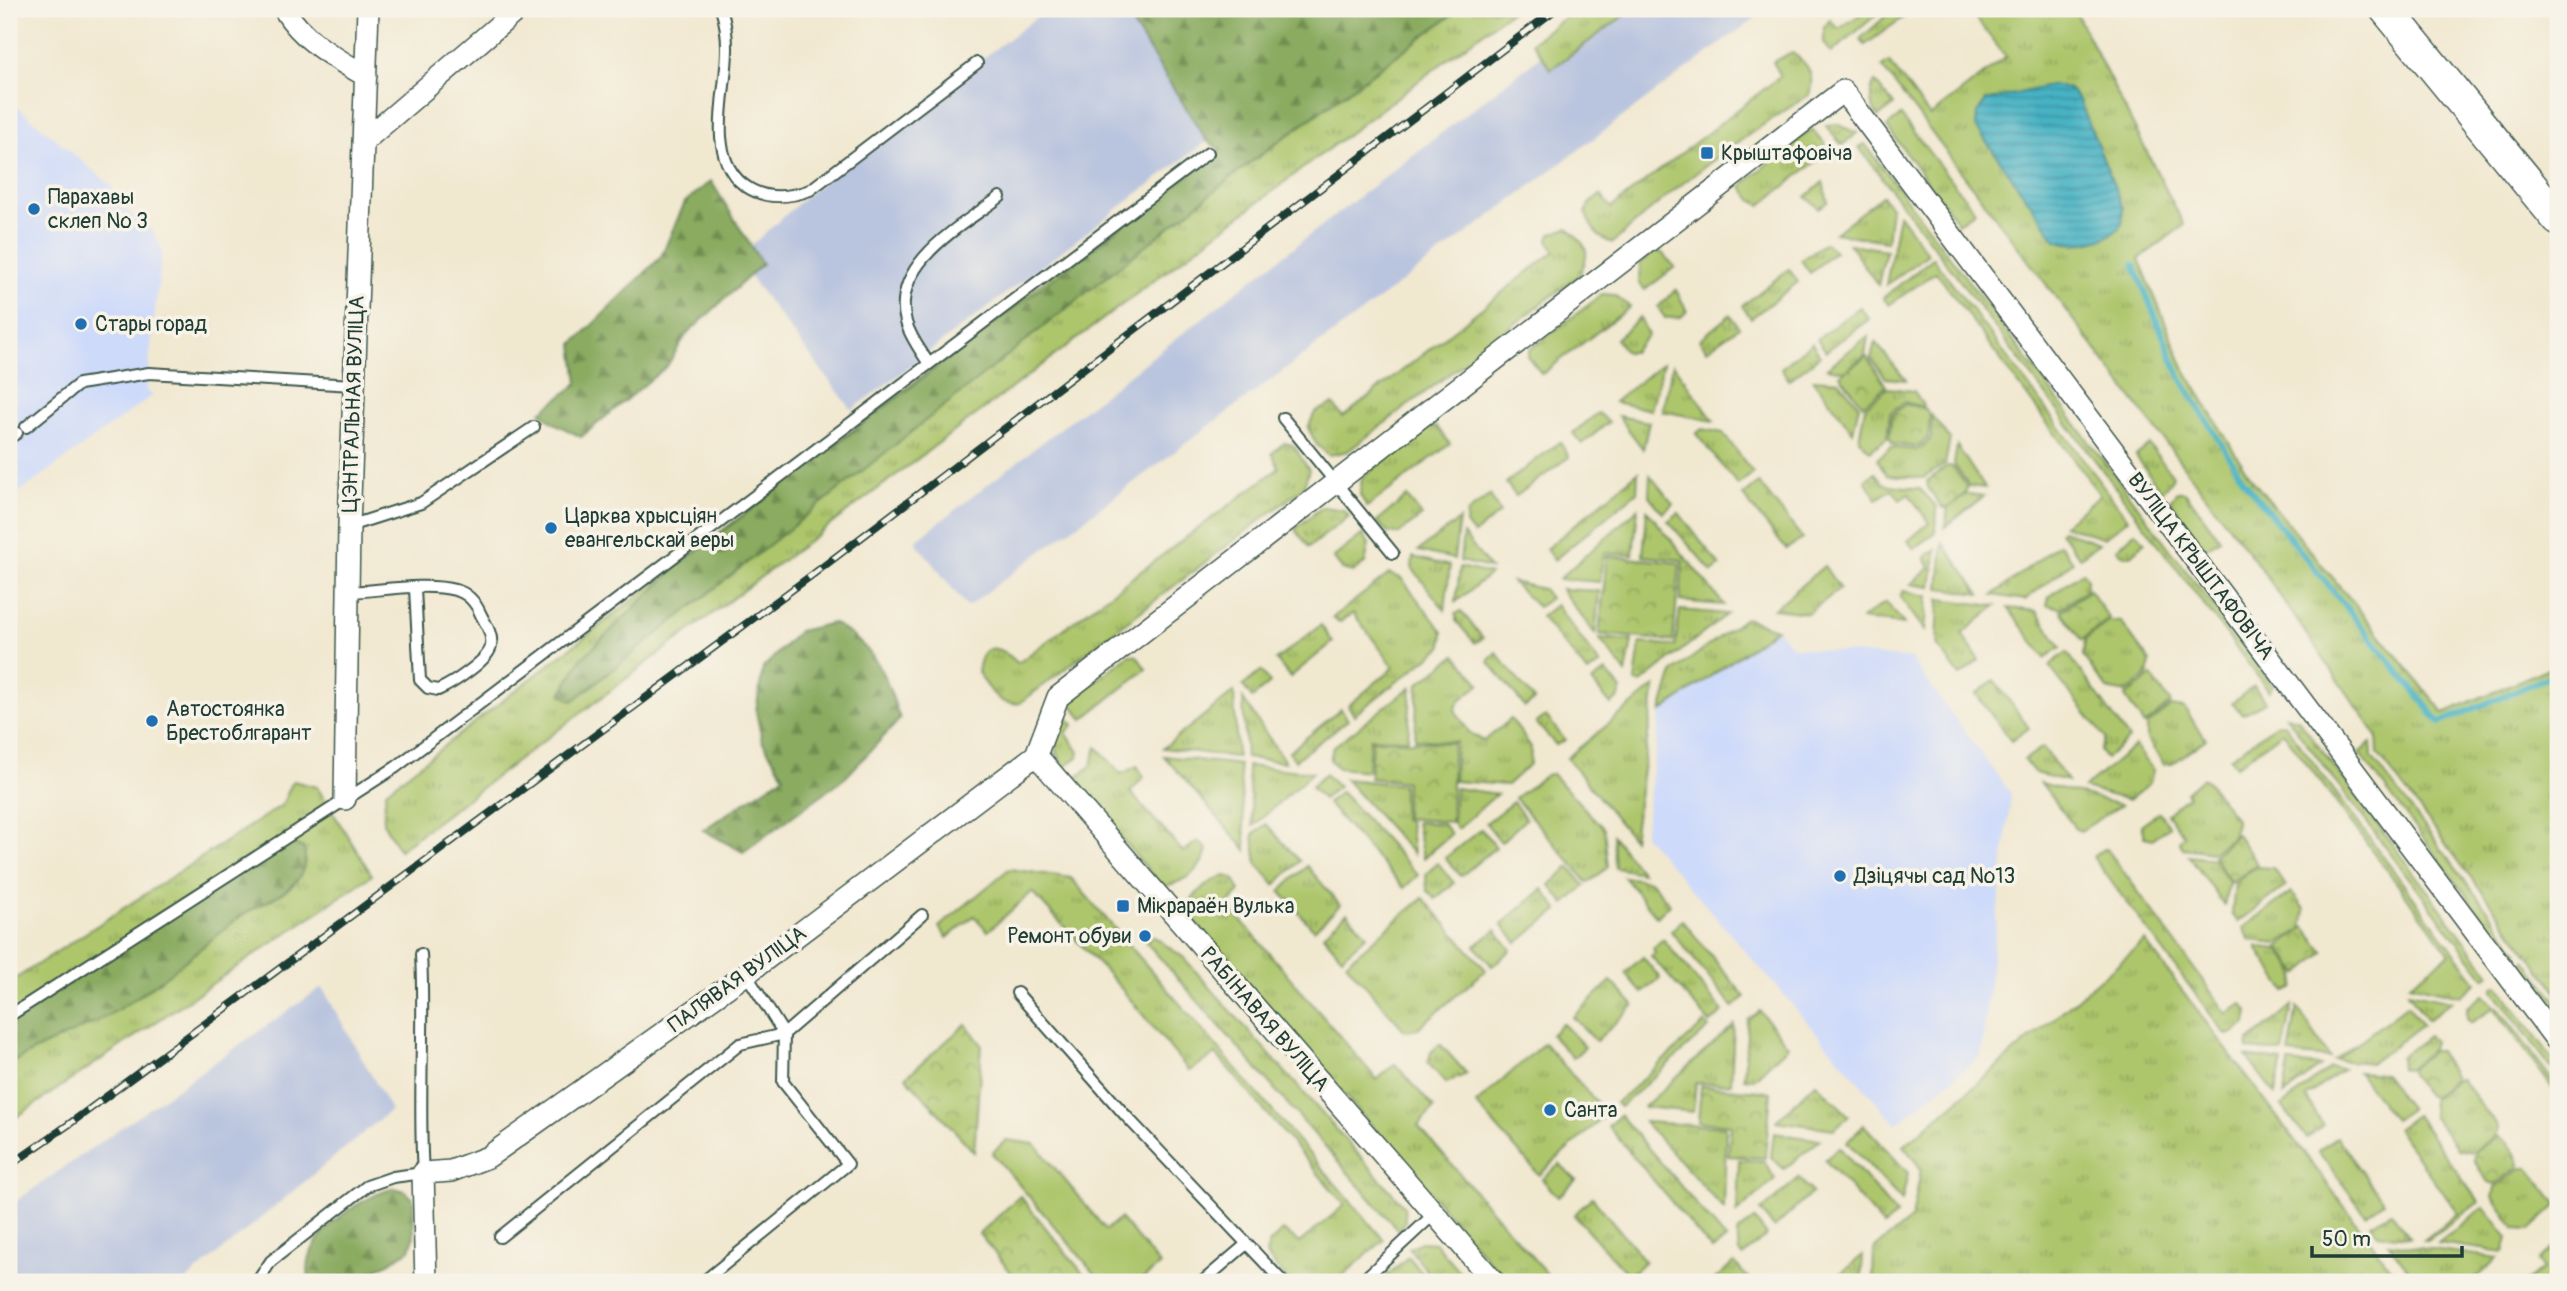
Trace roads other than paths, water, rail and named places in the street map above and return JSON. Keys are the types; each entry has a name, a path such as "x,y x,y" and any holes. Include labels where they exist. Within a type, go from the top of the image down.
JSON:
{"main road":[{"path":"2386,9 2558,219"}],"street":[{"path":"284,9 318,47 366,76"},
{"name":"ЦЭНТРАЛЬНАЯ ВУЛІЦА","path":"345,799 347,592 368,9"},
{"path":"363,142 518,9"},
{"name":"ВУЛІЦА КРЫШТАФОВІЧА","path":"1337,484 1843,91 2558,1042"},
{"path":"1037,755 1058,697 1337,484"},
{"name":"ПАЛЯВАЯ ВУЛІЦА","path":"423,1173 451,1171 488,1157 746,974 1037,755"},
{"name":"РАБІНАВАЯ ВУЛІЦА","path":"1037,755 1494,1282"},
{"path":"423,1173 426,1282"}],"lane":[{"path":"721,9 728,37 729,60 721,118 724,155 747,186 762,196 791,197 810,190 977,63"},
{"path":"9,1016 396,767 1208,153"},
{"path":"929,364 905,320 905,300 910,280 921,259 1000,197"},
{"path":"17,433 79,384 149,373 354,385"},
{"path":"1283,418 1393,553"},
{"path":"349,526 421,503 534,427"},
{"path":"347,592 415,589 453,589 468,596 478,609 492,638 486,656 438,690 428,688 420,680 415,589"},
{"path":"500,1237 740,1044 784,1034 922,915"},
{"path":"257,1282 271,1261 367,1186 393,1177 423,1173 420,1131 424,998 421,954"},
{"path":"703,1282 848,1164 783,1083 784,1034 746,974"},
{"path":"1017,993 1126,1116 1283,1282"},
{"path":"1361,1282 1434,1214"},
{"path":"1202,1282 1243,1247"}],"water":[{"path":"2053,85 2069,89 2080,101 2123,208 2122,224 2117,230 2092,242 2056,240 1976,127 1977,113 1986,101"}],"waterway":[{"path":"2134,265 2180,377 2246,484 2440,723 2558,673"}],"railway":[{"path":"9,1166 812,575 1556,9"}],"place":[{"name":"Крыштафовіча","path":"1707,153"},
{"name":"Парахавы склеп № 3","path":"34,209"},
{"name":"Стары горад","path":"81,324"},
{"name":"Царква хрысціян евангельскай веры","path":"551,528"},
{"name":"Автостоянка Брестоблгарант","path":"152,721"},
{"name":"Дзіцячы сад №13","path":"1840,876"},
{"name":"Мікрараён Вулька","path":"1123,906"},
{"name":"Ремонт обуви","path":"1145,936"},
{"name":"Санта","path":"1550,1110"}]}
